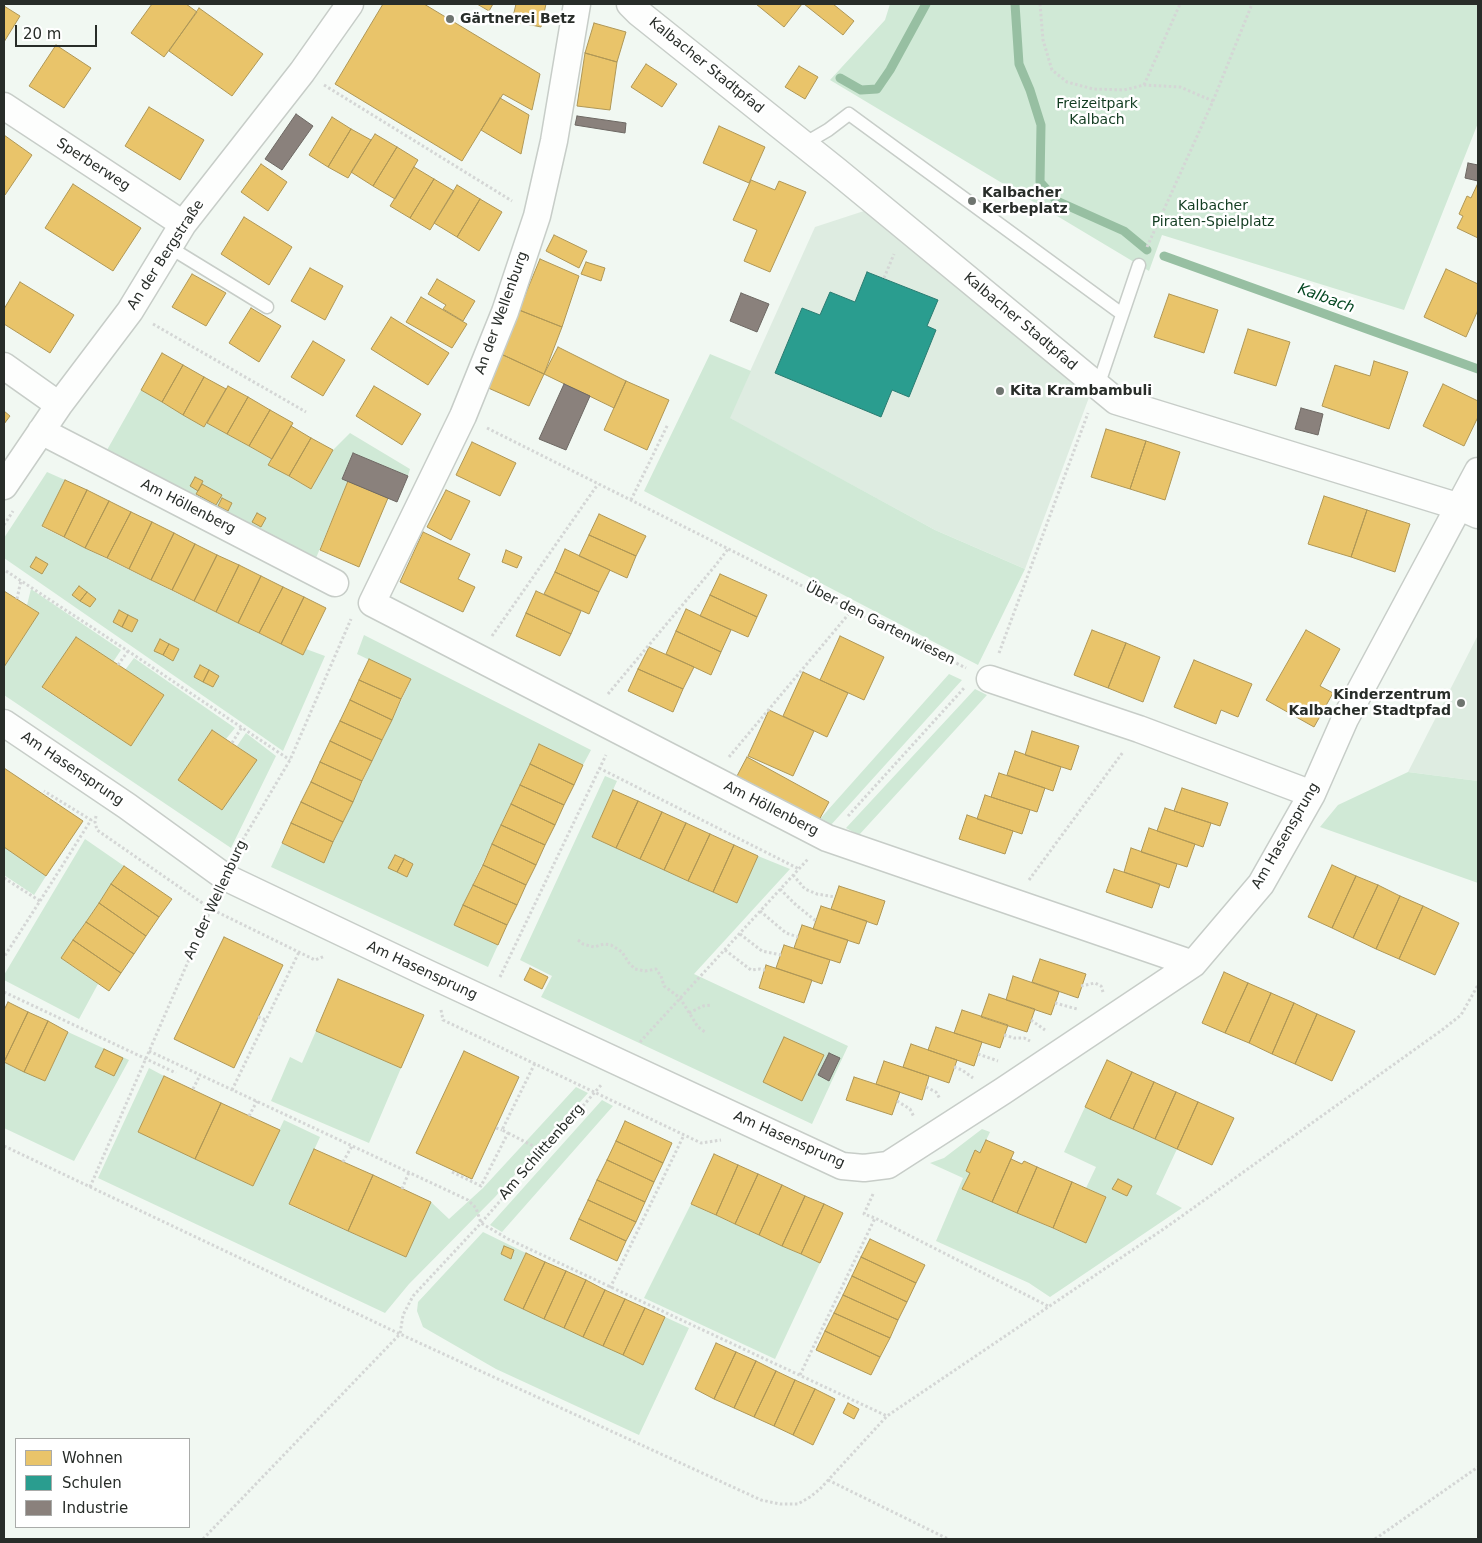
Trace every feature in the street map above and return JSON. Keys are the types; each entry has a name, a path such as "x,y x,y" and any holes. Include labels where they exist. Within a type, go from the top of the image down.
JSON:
{"street":[{"name":"An der Bergstraße","path":"4,486 59,405 130,311 183,224 302,72 350,4"},
{"name":"An der Wellenburg","path":"362,610 463,416 505,312 537,216 554,142 576,4"},
{"name":"Kalbacher Stadtpfad","path":"630,4 804,144 1116,401 1469,511"},
{"name":"Sperberweg","path":"4,106 183,224"},
{"path":"4,366 59,405"},
{"name":"Am Höllenberg","path":"41,431 335,583"},
{"name":"Am Hasensprung","path":"4,723 127,806 225,876 429,974 842,1166 864,1168 888,1165 1193,964 1261,884 1312,794 1346,719 1469,511 1478,471"},
{"name":"Am Höllenberg","path":"362,610 478,657 827,838 1193,964"},
{"path":"990,679 1139,729 1312,794"}],"lane":[{"path":"804,144 828,130 849,114 1122,314"},
{"path":"169,247 267,307"},
{"path":"1098,386 1139,265"}],"path":[{"path":"1040,4 1043,40 1052,70 1067,82 1093,89 1124,90 1144,85 1180,87 1213,102"},
{"path":"1144,85 1180,4"},
{"path":"1154,232 1213,102 1252,4"},
{"path":"302,72 537,216"},
{"path":"130,311 306,412"},
{"path":"990,679 1098,386"},
{"name":"Über den Gartenwiesen","path":"463,416 990,679"},
{"path":"631,500 668,424"},
{"path":"478,657 598,484"},
{"path":"590,716 728,549"},
{"path":"6,571 290,760"},
{"path":"16,599 21,580"},
{"name":"An der Wellenburg","path":"90,1188 233,857 290,760 362,610"},
{"path":"710,778 852,610"},
{"path":"118,665 128,651"},
{"path":"232,743 242,727"},
{"path":"1014,902 1139,729"},
{"path":"498,980 599,768 619,731"},
{"path":"599,768 798,869"},
{"path":"4,957 91,820 44,791"},
{"path":"793,875 805,889 817,894 835,897"},
{"path":"4,878 40,901"},
{"path":"780,889 816,921"},
{"path":"760,911 786,933 798,937"},
{"path":"740,934 762,952 780,955"},
{"path":"578,940 583,944 594,947 604,944 611,945 622,952 629,964 635,968 645,971 656,969 661,976 664,986 680,998 685,1009 698,1027 705,1032"},
{"path":"725,950 751,970 765,970"},
{"path":"232,1090 298,952"},
{"path":"647,1048 639,1044 699,978"},
{"path":"1082,986 1095,983 1101,986 1103,995 1111,990"},
{"path":"4,1146 400,1334 761,1500 780,1504 798,1504 810,1498 828,1480 886,1416 1168,1226 1442,1030 1461,1014 1478,985"},
{"path":"4,992 176,1073"},
{"path":"1056,1004 1079,1010 1071,1015"},
{"path":"689,1013 704,1006 712,1005"},
{"path":"258,1017 266,1020"},
{"path":"1031,1020 1046,1032 1039,1036"},
{"path":"1004,1035 1031,1041 1023,1046"},
{"path":"149,1051 468,1200 476,1208 481,1223 508,1239 886,1416"},
{"path":"978,1054 998,1062"},
{"path":"992,1066 1007,1057"},
{"path":"502,1130 535,1063"},
{"name":"Am Schlittenberg","path":"400,1334 403,1315 413,1296 481,1223 619,1063"},
{"path":"954,1067 973,1078 979,1074"},
{"path":"192,1090 200,1075"},
{"path":"926,1087 936,1092 940,1100"},
{"path":"934,1104 948,1094"},
{"path":"897,1101 910,1109 914,1117"},
{"path":"249,1116 257,1102"},
{"path":"906,1122 921,1112"},
{"path":"496,1128 534,1148 540,1155"},
{"path":"452,1172 481,1186 508,1133"},
{"path":"610,1288 684,1134"},
{"path":"344,1162 352,1146"},
{"path":"402,1189 409,1172"},
{"path":"874,1193 864,1214 1049,1306"},
{"path":"800,1376 875,1218"},
{"path":"203,1539 400,1334"},
{"path":"1375,1539 1478,1467"},
{"path":"828,1480 948,1539"}],"shaded area":[{"name":"Kita Krambambuli","path":"864,211 1091,392 1025,569 935,530 729,418 815,227","holes":["868,272 938,300 927,326 936,330 909,397 892,390 881,416 775,373 802,308 820,315 830,292 855,302"]},
{"name":"Kinderzentrum Kalbacher Stadtpfad","path":"1478,635 1478,781 1408,772"}],"green space":[{"path":"890,4 1478,4 1478,123 1404,310 1162,235 1149,271 830,80 885,20"},
{"path":"710,354 751,371 730,418 935,530 1025,569 978,665 644,491"},
{"path":"141,390 204,427 207,423 272,459 269,465 311,489 333,450 350,433 410,469 408,476 353,453 342,478 348,481 316,558 107,450"},
{"path":"47,472 65,480 42,527 303,655 306,649 325,656 283,751 4,558 4,538"},
{"path":"31,589 121,650 113,662 76,637 42,688 131,746 164,695 125,670 134,658 235,728 226,739 212,730 178,780 222,810 256,760 237,746 246,733 276,756 231,848 4,695 4,667 39,613 27,605"},
{"path":"364,635 591,750 583,765 539,744 454,925 498,945 488,967 271,867 282,843 324,862 411,680 357,654"},
{"path":"949,674 962,680 830,826 819,820"},
{"path":"975,689 987,695 859,835 846,828"},
{"path":"1408,772 1478,781 1478,883 1320,827 1338,805"},
{"path":"605,776 617,781 592,837 737,903 758,856 790,869 694,974 848,1046 812,1124 541,997 552,976 520,960"},
{"path":"85,839 124,866 61,958 98,984 79,1019 4,980 4,975"},
{"path":"4,847 46,876 34,895 4,875"},
{"path":"316,1031 401,1068 369,1143 271,1101 290,1057 302,1063"},
{"path":"68,1032 129,1060 74,1161 4,1128 4,1062 45,1081"},
{"path":"149,1068 164,1076 138,1132 253,1186 284,1120 320,1137 289,1205 406,1257 431,1202 449,1219 483,1188 576,1087 588,1093 495,1197 409,1284 385,1313 98,1178"},
{"path":"602,1100 613,1106 502,1232 490,1225"},
{"path":"1085,1107 1177,1149 1156,1194 1182,1208 1050,1297 1029,1283 936,1241 963,1178 930,1163 944,1158 982,1129 990,1132 980,1153 975,1151 966,1171 970,1173 963,1189 1086,1243 1106,1197 1086,1188 1096,1167 1064,1152"},
{"path":"691,1204 820,1263 775,1359 644,1298"},
{"path":"483,1232 526,1253 504,1300 523,1309 643,1364 665,1317 689,1328 639,1435 496,1369 423,1327 417,1311 418,1302"}],"building: Wohnen":[{"path":"152,4 186,4 197,12 164,57 131,33"},
{"path":"383,4 424,4 540,74 532,110 503,94 462,161 335,84"},
{"path":"477,4 493,4 489,11"},
{"path":"516,4 546,4 541,27 512,21"},
{"path":"756,4 802,4 784,27"},
{"path":"804,4 833,4 854,21 843,35"},
{"path":"4,6 20,16 4,42"},
{"path":"199,8 263,54 232,96 169,51"},
{"path":"594,23 626,32 617,62 585,53"},
{"path":"56,45 91,68 64,108 29,86"},
{"path":"585,53 617,62 610,110 577,106"},
{"path":"646,64 677,84 662,107 631,87"},
{"path":"799,66 818,77 805,99 785,87"},
{"path":"500,98 529,115 521,154 481,130"},
{"path":"149,107 204,140 180,180 125,146"},
{"path":"332,117 351,129 328,167 309,155"},
{"path":"719,126 765,147 749,183 703,163"},
{"path":"351,129 371,140 348,178 328,167"},
{"path":"375,134 397,147 373,186 351,172"},
{"path":"4,135 32,155 5,195 4,194"},
{"path":"397,147 418,160 395,199 373,186"},
{"path":"261,164 287,182 268,211 241,192"},
{"path":"414,167 434,179 410,218 390,206"},
{"path":"434,179 454,191 430,230 410,218"},
{"path":"751,180 775,190 779,181 806,192 770,272 744,261 757,230 733,220"},
{"path":"1478,183 1478,238 1457,228 1463,216 1459,214 1467,196 1471,198"},
{"path":"73,184 141,228 113,271 45,228"},
{"path":"457,185 480,199 457,237 434,223"},
{"path":"480,199 502,212 479,251 457,237"},
{"path":"244,217 292,247 269,285 221,254"},
{"path":"554,235 587,251 579,268 546,251"},
{"path":"540,259 579,276 562,327 519,310"},
{"path":"586,262 605,268 601,281 581,274"},
{"path":"310,268 343,286 325,320 291,301"},
{"path":"1446,269 1478,284 1478,310 1466,337 1424,317"},
{"path":"192,274 226,293 206,326 172,307"},
{"path":"437,279 475,301 463,321 443,309 446,305 428,294"},
{"path":"20,282 74,315 50,353 4,324 4,309"},
{"path":"1169,294 1218,310 1204,353 1154,337"},
{"path":"421,297 467,324 452,348 406,322"},
{"path":"251,308 281,326 259,362 229,343"},
{"path":"519,310 562,327 544,374 501,354"},
{"path":"391,317 449,353 428,385 371,349"},
{"path":"1248,329 1290,342 1276,386 1234,373"},
{"path":"313,341 345,360 323,396 291,377"},
{"path":"558,347 626,381 614,408 544,374"},
{"path":"162,353 183,365 162,402 141,390"},
{"path":"501,354 544,374 529,406 486,387"},
{"path":"1374,361 1408,372 1389,429 1322,406 1335,365 1370,376"},
{"path":"183,365 204,377 183,415 162,402"},
{"path":"204,377 226,389 204,427 183,415"},
{"path":"626,381 669,400 647,450 604,430"},
{"path":"1443,384 1478,401 1478,417 1464,446 1423,426"},
{"path":"228,386 248,397 227,434 207,423"},
{"path":"374,386 421,414 402,445 356,416"},
{"path":"248,397 270,410 249,446 227,434"},
{"path":"270,410 293,423 272,459 249,446"},
{"path":"4,411 10,416 4,424"},
{"path":"291,426 311,438 289,476 268,465"},
{"path":"1106,429 1146,441 1130,489 1091,477"},
{"path":"311,438 333,450 311,489 289,476"},
{"path":"1146,441 1180,452 1165,500 1130,489"},
{"path":"472,442 516,463 500,496 456,475"},
{"path":"195,477 203,481 198,491 190,486"},
{"path":"65,480 87,490 64,537 42,526"},
{"path":"348,481 388,498 359,567 320,550"},
{"path":"202,484 222,495 216,505 196,494"},
{"path":"87,490 109,501 85,548 64,537"},
{"path":"446,490 470,501 451,540 427,527"},
{"path":"1324,496 1367,510 1351,557 1308,544"},
{"path":"222,498 232,503 228,511 218,506"},
{"path":"109,501 131,512 107,558 85,548"},
{"path":"1367,510 1410,524 1395,572 1351,557"},
{"path":"131,512 152,522 129,569 107,558"},
{"path":"257,513 266,518 261,527 252,522"},
{"path":"599,514 646,536 636,556 589,535"},
{"path":"152,522 174,533 151,580 129,569"},
{"path":"423,532 470,554 458,579 475,587 463,612 400,582"},
{"path":"174,533 195,544 172,590 151,580"},
{"path":"589,535 636,556 627,578 579,556"},
{"path":"195,544 217,555 194,601 172,590"},
{"path":"565,549 610,570 599,592 555,572"},
{"path":"506,550 522,557 517,568 502,562"},
{"path":"217,555 239,565 216,612 194,601"},
{"path":"36,557 48,564 42,574 30,567"},
{"path":"239,565 261,576 238,623 216,612"},
{"path":"555,572 599,592 589,614 544,594"},
{"path":"720,574 767,595 757,617 710,595"},
{"path":"261,576 283,587 259,633 238,623"},
{"path":"79,586 87,592 80,601 72,595"},
{"path":"283,587 304,597 281,644 259,633"},
{"path":"4,591 39,613 4,667"},
{"path":"536,591 581,611 571,634 526,613"},
{"path":"87,592 96,599 90,607 80,601"},
{"path":"710,595 757,617 748,637 700,616"},
{"path":"304,597 326,608 303,655 281,644"},
{"path":"686,609 731,630 721,652 676,631"},
{"path":"119,610 128,615 122,627 113,622"},
{"path":"526,613 571,634 560,656 516,636"},
{"path":"128,615 138,620 132,632 122,627"},
{"path":"1092,630 1126,643 1108,688 1074,675"},
{"path":"1306,630 1340,649 1320,686 1333,693 1314,727 1266,700"},
{"path":"676,631 721,652 711,675 666,654"},
{"path":"840,636 884,657 864,700 820,680"},
{"path":"76,637 164,695 131,746 42,687"},
{"path":"160,639 169,644 163,655 154,651"},
{"path":"1126,643 1160,657 1143,702 1108,688"},
{"path":"169,644 179,649 173,661 163,655"},
{"path":"649,647 694,667 683,689 638,669"},
{"path":"369,659 411,679 401,699 359,680"},
{"path":"1194,660 1252,684 1238,717 1221,710 1216,724 1174,707"},
{"path":"200,665 209,670 203,682 194,677"},
{"path":"638,669 683,689 673,712 628,691"},
{"path":"209,670 219,676 213,687 203,682"},
{"path":"803,672 848,693 827,737 783,716"},
{"path":"359,680 401,699 392,720 350,700"},
{"path":"350,700 392,720 382,740 340,721"},
{"path":"769,710 814,731 793,776 748,756"},
{"path":"340,721 382,740 372,761 330,741"},
{"path":"212,730 257,760 222,810 178,780"},
{"path":"1032,731 1079,746 1071,770 1025,755"},
{"path":"330,741 372,761 362,781 320,762"},
{"path":"539,744 583,765 574,785 530,764"},
{"path":"1015,751 1061,767 1053,791 1007,775"},
{"path":"747,757 829,802 819,820 737,776"},
{"path":"320,762 362,781 353,802 311,782"},
{"path":"530,764 574,785 564,805 520,785"},
{"path":"4,768 83,821 46,876 4,847"},
{"path":"999,773 1045,788 1037,812 991,797"},
{"path":"311,782 353,802 343,822 301,802"},
{"path":"520,785 564,805 555,825 511,804"},
{"path":"1182,788 1228,803 1220,826 1174,811"},
{"path":"613,790 638,801 616,848 592,837"},
{"path":"985,795 1030,810 1022,834 977,819"},
{"path":"638,801 662,812 640,859 616,848"},
{"path":"301,802 343,822 333,842 291,823"},
{"path":"511,804 555,825 545,845 501,825"},
{"path":"1165,808 1211,823 1203,847 1157,831"},
{"path":"662,812 686,823 664,870 640,859"},
{"path":"967,815 1013,831 1005,854 959,839"},
{"path":"291,823 333,842 324,863 282,843"},
{"path":"686,823 710,834 688,881 664,870"},
{"path":"501,825 545,845 536,865 492,844"},
{"path":"1149,828 1195,844 1187,867 1141,852"},
{"path":"710,834 734,845 713,892 688,881"},
{"path":"492,844 536,865 526,885 483,865"},
{"path":"734,845 758,856 737,903 713,892"},
{"path":"1131,848 1177,864 1169,888 1124,872"},
{"path":"395,855 404,859 397,872 388,868"},
{"path":"404,859 413,864 407,877 397,872"},
{"path":"483,865 526,885 517,905 473,885"},
{"path":"1332,865 1356,876 1332,928 1308,917"},
{"path":"124,866 172,899 159,917 111,884"},
{"path":"1114,869 1160,884 1152,908 1106,892"},
{"path":"1356,876 1378,885 1353,938 1332,928"},
{"path":"111,884 159,917 146,936 99,903"},
{"path":"473,885 517,905 507,925 463,905"},
{"path":"1378,885 1400,896 1376,949 1353,938"},
{"path":"839,886 885,901 877,925 831,909"},
{"path":"1400,896 1423,906 1399,959 1376,949"},
{"path":"99,903 146,936 134,954 86,922"},
{"path":"463,905 507,925 498,945 454,925"},
{"path":"821,906 867,921 859,944 813,929"},
{"path":"1423,906 1459,923 1435,975 1399,959"},
{"path":"86,922 134,954 121,973 73,940"},
{"path":"802,925 848,940 840,963 794,948"},
{"path":"224,937 283,965 234,1068 174,1039"},
{"path":"73,940 121,973 109,991 61,958"},
{"path":"784,945 830,960 822,984 776,968"},
{"path":"1040,959 1086,974 1078,998 1032,982"},
{"path":"766,965 812,980 804,1003 759,988"},
{"path":"530,968 548,977 542,989 524,980"},
{"path":"1224,972 1248,983 1225,1033 1202,1023"},
{"path":"1013,976 1059,992 1051,1015 1006,1000"},
{"path":"338,979 424,1015 401,1068 316,1031"},
{"path":"1248,983 1271,993 1249,1043 1225,1033"},
{"path":"1271,993 1294,1003 1272,1054 1249,1043"},
{"path":"989,994 1035,1009 1027,1032 981,1017"},
{"path":"8,1002 28,1012 4,1062 4,1010"},
{"path":"1294,1003 1317,1014 1295,1064 1272,1054"},
{"path":"962,1010 1008,1025 1000,1048 954,1033"},
{"path":"28,1012 48,1021 24,1072 4,1062"},
{"path":"1317,1014 1355,1031 1332,1081 1295,1064"},
{"path":"48,1021 68,1032 45,1081 24,1072"},
{"path":"936,1027 982,1042 974,1066 928,1050"},
{"path":"784,1037 824,1055 802,1101 763,1082"},
{"path":"911,1044 957,1060 949,1083 903,1067"},
{"path":"104,1049 123,1058 114,1076 95,1067"},
{"path":"464,1051 519,1077 472,1179 416,1153"},
{"path":"1107,1060 1132,1072 1110,1119 1085,1107"},
{"path":"884,1061 929,1076 922,1100 876,1084"},
{"path":"1132,1072 1154,1082 1133,1129 1110,1119"},
{"path":"164,1076 221,1103 195,1159 138,1132"},
{"path":"854,1077 900,1092 892,1115 846,1100"},
{"path":"1154,1082 1176,1092 1155,1139 1133,1129"},
{"path":"1176,1092 1198,1102 1177,1149 1155,1139"},
{"path":"1198,1102 1234,1118 1212,1165 1177,1149"},
{"path":"221,1103 280,1130 253,1186 195,1159"},
{"path":"625,1121 672,1143 663,1163 616,1141"},
{"path":"986,1140 1014,1152 992,1202 962,1189 970,1173 966,1171 975,1150 980,1153"},
{"path":"616,1141 663,1163 654,1182 607,1160"},
{"path":"314,1149 373,1175 348,1231 289,1204"},
{"path":"714,1154 738,1165 716,1215 691,1204"},
{"path":"1011,1159 1022,1164 1024,1161 1037,1167 1017,1213 992,1202"},
{"path":"607,1160 654,1182 645,1202 597,1180"},
{"path":"738,1165 758,1174 735,1224 716,1215"},
{"path":"1037,1167 1072,1182 1053,1228 1017,1213"},
{"path":"758,1174 782,1185 759,1235 735,1224"},
{"path":"373,1175 431,1202 406,1257 348,1231"},
{"path":"1118,1179 1132,1186 1127,1196 1112,1189"},
{"path":"597,1180 645,1202 636,1222 588,1200"},
{"path":"1072,1182 1106,1197 1086,1243 1053,1228"},
{"path":"782,1185 805,1196 782,1246 759,1235"},
{"path":"805,1196 824,1204 801,1254 782,1246"},
{"path":"588,1200 636,1222 626,1241 579,1219"},
{"path":"824,1204 843,1213 820,1263 801,1254"},
{"path":"579,1219 626,1241 617,1261 570,1239"},
{"path":"870,1239 925,1265 916,1283 861,1257"},
{"path":"504,1246 514,1250 511,1259 501,1254"},
{"path":"526,1253 545,1262 523,1309 504,1300"},
{"path":"861,1257 916,1283 907,1302 852,1276"},
{"path":"545,1262 566,1271 544,1319 523,1309"},
{"path":"566,1271 586,1280 564,1328 544,1319"},
{"path":"852,1276 907,1302 898,1320 843,1295"},
{"path":"586,1280 605,1290 583,1337 564,1328"},
{"path":"605,1290 625,1299 603,1346 583,1337"},
{"path":"843,1295 898,1320 890,1338 834,1313"},
{"path":"625,1299 645,1308 623,1355 603,1346"},
{"path":"645,1308 665,1317 643,1365 623,1355"},
{"path":"834,1313 890,1338 880,1357 825,1331"},
{"path":"825,1331 880,1357 871,1375 816,1350"},
{"path":"716,1343 736,1352 714,1399 695,1389"},
{"path":"736,1352 756,1361 734,1408 714,1399"},
{"path":"756,1361 776,1371 754,1417 734,1408"},
{"path":"776,1371 795,1380 774,1426 754,1417"},
{"path":"795,1380 815,1389 793,1435 774,1426"},
{"path":"815,1389 835,1399 813,1445 793,1435"},
{"path":"848,1403 859,1409 854,1419 843,1413"}],"building: Schulen":[{"path":"867,272 938,300 927,326 936,330 909,397 892,390 881,417 775,373 802,308 820,315 830,292 855,302"}],"building: Industrie":[{"path":"296,114 313,126 282,170 265,159"},
{"path":"577,116 626,123 625,133 575,125"},
{"path":"1468,163 1478,165 1478,181 1465,178"},
{"path":"741,293 769,304 757,332 730,321"},
{"path":"564,384 590,396 566,450 539,439"},
{"path":"1301,408 1323,414 1318,435 1295,429"},
{"path":"353,453 408,476 397,502 342,479"},
{"path":"829,1053 840,1058 829,1081 818,1075"}],"waterway":[{"name":"Kalbach","path":"840,78 861,90 877,89 890,70 926,4"},
{"name":"Kalbach","path":"1015,4 1019,64 1030,90 1041,125 1040,182 1057,201 1124,231 1147,250"},
{"name":"Kalbach","path":"1164,256 1478,369"}],"place":[{"name":"Gärtnerei Betz","path":"450,19"},
{"name":"Kalbacher Kerbeplatz","path":"972,201"},
{"name":"Kita Krambambuli","path":"1000,391"},
{"name":"Kinderzentrum Kalbacher Stadtpfad","path":"1461,703"}],"park label":[{"name":"Freizeitpark Kalbach","path":"1097,112"},
{"name":"Kalbacher Piraten-Spielplatz","path":"1213,214"}]}
